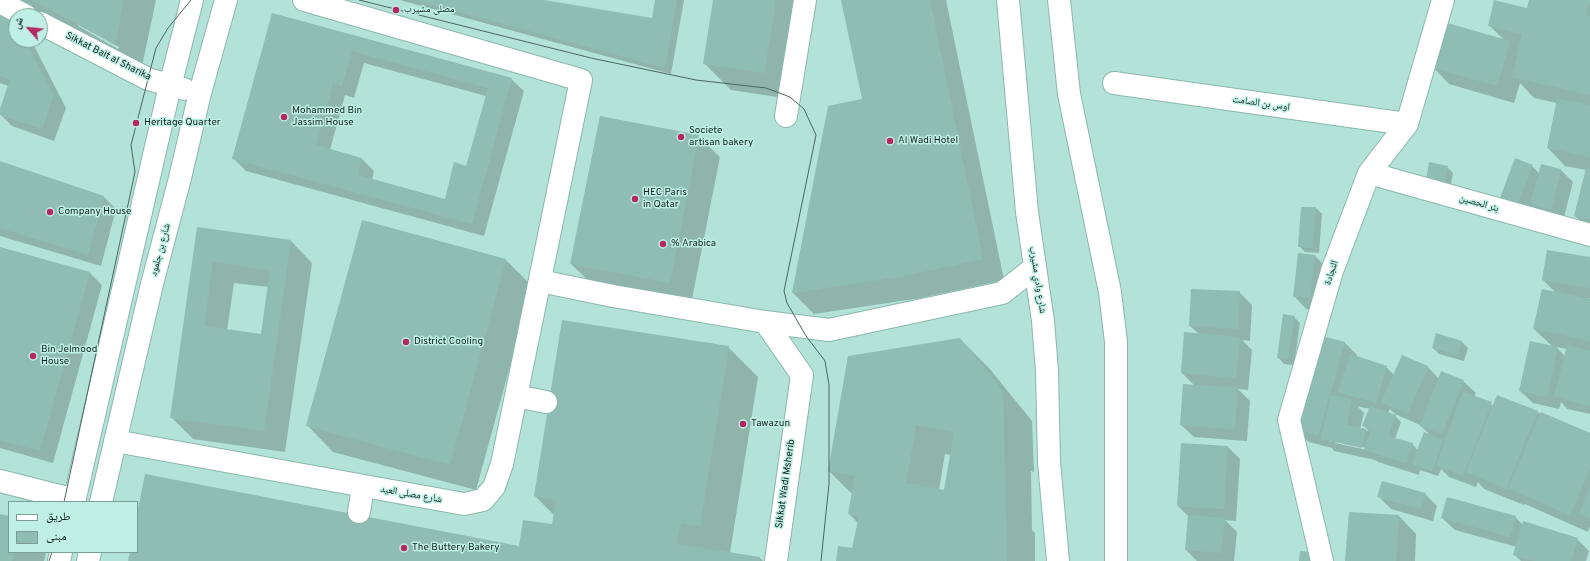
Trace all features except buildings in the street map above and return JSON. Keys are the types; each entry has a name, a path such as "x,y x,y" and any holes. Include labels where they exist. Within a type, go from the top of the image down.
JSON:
{"street":[{"name":"شارع مصلى العيد","path":"115,441 363,487 464,504 483,500 494,487 502,464 581,80 304,0"},
{"path":"786,116 805,0"},
{"name":"شارع وادي مشيرب","path":"1008,0 1027,212 1034,268 1043,321 1047,371 1049,462 1058,561"},
{"path":"1059,0 1069,94 1110,292 1116,342 1116,561"},
{"name":"النجادة","path":"1322,561 1289,420 1332,270 1368,173 1407,124 1443,0"},
{"path":"0,2 11,8"},
{"path":"0,481 75,501 170,86 192,2 224,5"},
{"name":"شارع بن جلمود","path":"101,501 200,93 224,5"},
{"name":"Sikkat Bait al Sharika","path":"48,27 148,79 200,93"},
{"name":"اوس بن الصامت","path":"1114,83 1407,124"},
{"name":"بئر الحصين","path":"1368,173 1590,235"},
{"path":"540,281 613,296 765,322 829,330 1002,293 1034,268"},
{"name":"Sikkat Wadi Msherib","path":"765,322 802,375 776,561"},
{"path":"516,396 546,402"},
{"path":"359,512 363,487"}],"tram line":[{"path":"64,501 135,172 131,145 156,48 168,28 191,0"},
{"path":"359,0 591,58 696,80 766,88 790,97 804,109 816,135 784,291 787,303 806,336 825,361 829,385 829,484 821,561"},
{"path":"49,561 52,553"}],"place":[{"name":"مصلى مشيرب","path":"396,10"},
{"name":"Mohammed Bin Jassim House","path":"284,117"},
{"name":"Heritage Quarter","path":"136,123"},
{"name":"Societe artisan bakery","path":"681,137"},
{"name":"Al Wadi Hotel","path":"890,141"},
{"name":"HEC Paris in Qatar","path":"635,199"},
{"name":"Company House","path":"50,212"},
{"name":"% Arabica","path":"663,244"},
{"name":"District Cooling","path":"406,342"},
{"name":"Bin Jelmood House","path":"33,356"},
{"name":"Tawazun","path":"743,424"},
{"name":"The Buttery Bakery","path":"404,548"}]}
